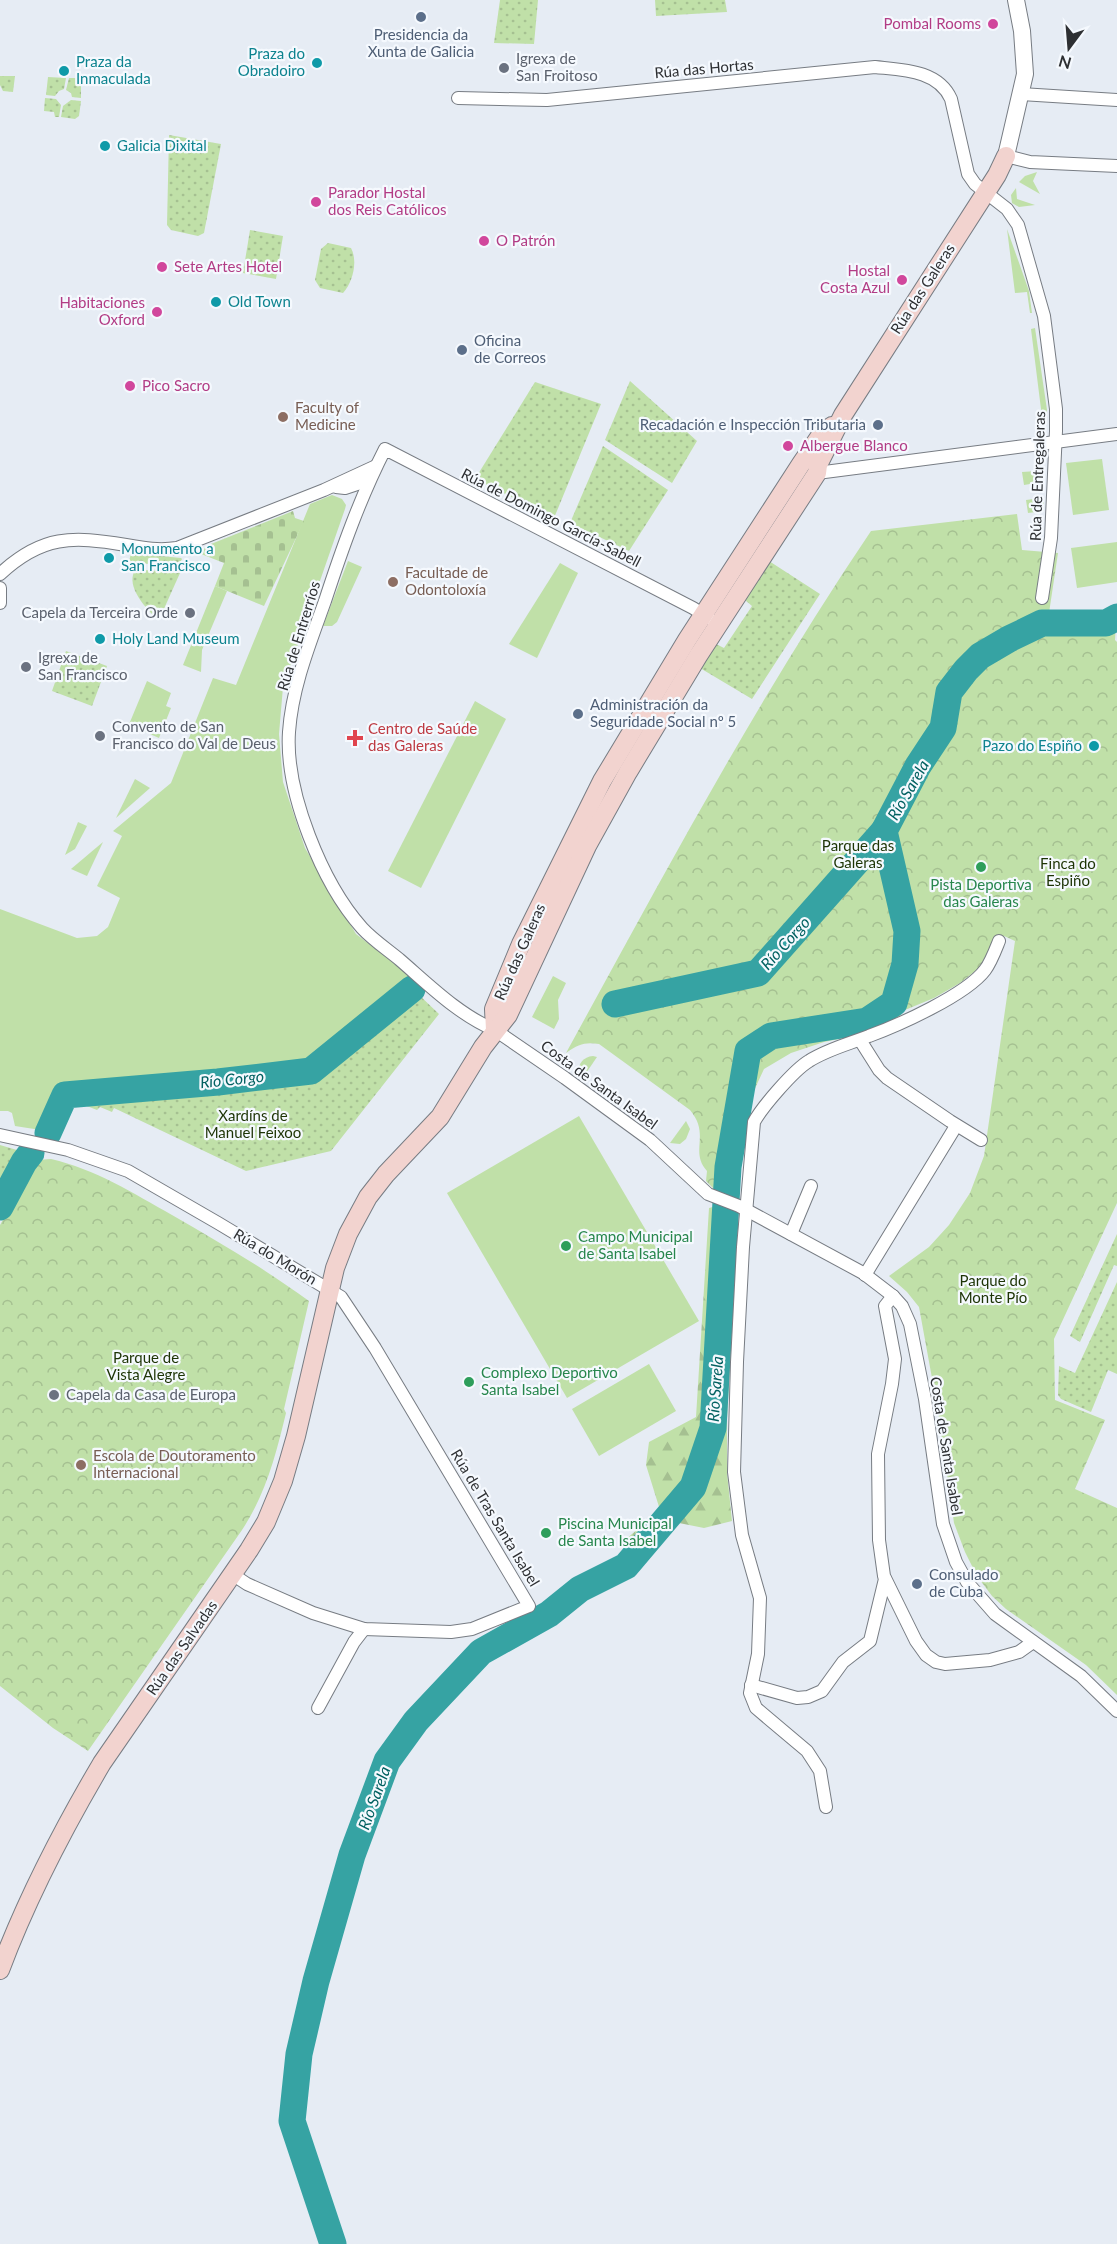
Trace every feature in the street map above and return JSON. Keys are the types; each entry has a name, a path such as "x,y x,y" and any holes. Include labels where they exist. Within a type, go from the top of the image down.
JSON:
{"main road":[{"name":"Rúa das Galeras","path":"495,1030 508,1015 587,846 656,723 821,470 833,426 980,188 1006,156"},
{"name":"Rúa das Galeras","path":"495,1030 494,1009 521,944 622,745 801,464 820,436 833,426"},
{"name":"Rúa do Morón","path":"330,1290 335,1268 348,1234 368,1197 386,1174 440,1117 495,1030"},
{"name":"Rúa das Salvadas","path":"0,1970 42,1874 81,1798 102,1763 266,1522 283,1481 296,1436 330,1290"}],"street":[{"path":"1016,0 1024,57 1024,74 1006,156 1030,162 1117,166"},
{"name":"Rúa das Hortas","path":"458,98 547,100 875,67 902,70 926,75 947,91 951,99 965,166 968,174 980,188"},
{"path":"1021,94 1117,100"},
{"name":"Rúa de Entregaleras","path":"980,188 1007,209 1018,225 1044,316 1056,409 1056,442 1051,538 1042,598"},
{"path":"821,470 1117,434"},
{"name":"Rúa de Domingo García-Sabell","path":"385,449 704,614"},
{"name":"Rúa de Entrerríos","path":"385,449 356,509 297,684 289,731 289,769 297,801 324,871 362,928 476,1022 495,1030"},
{"path":"0,574 24,553 50,542 84,539 164,550 177,548 330,487 376,466"},
{"path":"330,487 345,488 369,480"},
{"path":"345,488 352,495 356,509"},
{"path":"0,588 0,603"},
{"path":"704,614 712,625 709,639"},
{"path":"826,1808 820,1771 807,1751 756,1708 752,1699 751,1685 758,1654 760,1598 742,1535 734,1472 742,1208 752,1132 760,1111 807,1062 884,1031 941,1002 978,978 989,963 999,941"},
{"name":"Costa de Santa Isabel","path":"495,1030 650,1140 708,1194 742,1208 791,1234 865,1275 893,1296 902,1306 910,1324 925,1399 942,1524 956,1562 967,1582 986,1606 1081,1676 1117,1711"},
{"path":"860,1040 879,1070 887,1078 956,1126 981,1140"},
{"path":"865,1275 956,1126"},
{"name":"Rúa do Morón","path":"0,1135 68,1150 128,1171 330,1290"},
{"path":"791,1234 811,1186"},
{"name":"Rúa de Tras Santa Isabel","path":"330,1290 341,1297 375,1348 529,1606 472,1629 451,1632 364,1629"},
{"path":"893,1296 885,1306 895,1359 878,1454 877,1487 879,1540 885,1579 916,1641 926,1655 936,1662 945,1664 990,1660 1019,1652 1034,1642"},
{"path":"232,1574 247,1584 313,1612 364,1629 354,1642 318,1708"},
{"path":"751,1685 797,1698 808,1697 822,1691 843,1662 870,1641 885,1579"}],"green space":[{"path":"500,0 538,0 534,44 494,43"},
{"path":"655,0 725,0 727,12 656,16"},
{"path":"0,76 15,76 13,92 3,91"},
{"path":"48,77 66,78 64,89 55,96 46,95"},
{"path":"69,78 77,78 81,83 81,98 72,97 71,93 66,90"},
{"path":"45,98 56,99 61,105 59,117 55,117 54,112 44,111"},
{"path":"71,100 81,101 79,116 75,119 61,117 63,106"},
{"path":"169,135 221,144 204,233 198,236 171,230 167,225"},
{"path":"1037,172 1033,181 1040,194 1019,182 1025,176"},
{"path":"1016,188 1017,199 1035,205 1019,207 1012,203 1011,195"},
{"path":"1007,229 1029,291 1032,313 1030,313 1027,292 1015,293"},
{"path":"250,230 283,236 276,279 243,273"},
{"path":"328,243 351,248 353,253 353,271 343,293 320,288 315,280 321,249"},
{"path":"1035,328 1047,410 1046,417 1042,417 1031,329"},
{"path":"630,381 697,441 672,483 605,440"},
{"path":"535,382 601,404 554,518 475,479"},
{"path":"603,446 668,490 629,551 570,523"},
{"path":"1102,459 1109,510 1073,515 1066,463"},
{"path":"1022,472 1042,472 1044,476 1042,482 1024,485"},
{"path":"332,495 342,499 346,505 345,509 283,687 279,734 283,782 305,848 356,934 412,977 408,987 312,1067 61,1092 47,1131 15,1126 12,1113 0,1111 0,909 77,938 97,936 108,927 120,898 97,886 122,836 113,831 171,783 213,678 236,685 310,504"},
{"path":"1041,498 1044,501 1044,511 1028,513 1026,500"},
{"path":"293,511 295,518 304,521 264,606 215,586 224,563 201,554 206,546"},
{"path":"1017,514 1022,550 1058,553 1049,613 1084,617 1117,606 1115,640 1117,642 1117,1203 1054,1339 1055,1400 1105,1420 1075,1489 1117,1508 1117,1695 1086,1665 1006,1609 992,1596 977,1576 954,1523 938,1411 919,1307 907,1292 889,1276 929,1247 949,1225 970,1193 984,1156 1015,941 1004,936 990,948 979,968 960,983 934,998 905,1010 898,1018 863,1034 824,1042 791,1053 764,1069 751,1097 740,1177 735,1192 730,1194 716,1191 706,1181 707,1171 702,1164 699,1150 699,1127 690,1110 599,1044 582,1044 566,1053 750,723 829,594 871,531"},
{"path":"1117,542 1117,582 1077,588 1071,548"},
{"path":"131,553 182,559 178,567 129,562"},
{"path":"348,561 362,567 337,622 332,626 323,626"},
{"path":"769,561 820,594 752,699 700,668 716,644 724,648 752,606 745,600"},
{"path":"560,563 578,573 537,658 509,644"},
{"path":"136,569 180,573 159,615 152,614 136,593 132,581"},
{"path":"215,586 227,591 202,650 201,672 183,665"},
{"path":"66,651 107,666 92,706 52,691"},
{"path":"147,681 171,693 166,706 171,708 159,738 127,724 130,722"},
{"path":"475,701 506,719 421,888 388,871"},
{"path":"135,779 150,788 116,818"},
{"path":"78,822 87,826 75,849 65,855"},
{"path":"103,842 87,876 71,869"},
{"path":"553,976 566,983 558,1000 559,1019 554,1029 532,1017"},
{"name":"Xardíns de Manuel Feixoo","path":"416,992 439,1014 331,1151 246,1171 114,1108 112,1112 100,1107 97,1110 74,1101 317,1075"},
{"path":"597,1057 582,1079 578,1072 581,1063 584,1059"},
{"name":"Campo Municipal de Santa Isabel","path":"579,1116 699,1321 567,1398 447,1193"},
{"path":"686,1121 690,1129 686,1139 680,1144 670,1143"},
{"path":"0,1145 27,1153 0,1201"},
{"name":"Parque de Vista Alegre","path":"51,1159 98,1175 128,1190 242,1256 309,1301 284,1409 286,1413 274,1459 258,1502 242,1530 88,1751 53,1728 0,1686 0,1225 37,1160"},
{"path":"720,1205 734,1211 734,1291 727,1418 727,1473 732,1521 704,1528 674,1522 630,1555 625,1540 660,1510 646,1465 649,1442 696,1417 709,1208"},
{"path":"1117,1234 1117,1266 1114,1265 1080,1342 1070,1336"},
{"path":"1117,1282 1117,1374 1108,1370 1091,1412 1061,1399 1058,1395 1059,1366 1075,1373"},
{"path":"649,1364 676,1411 599,1456 572,1409"}],"waterway":[{"name":"Río Sarela","path":"333,2244 292,2121 299,2054 316,1981 352,1855 387,1761 416,1721 481,1652 549,1614 580,1589 626,1566 693,1487 713,1428 728,1167 748,1051 771,1036 867,1021 894,1003 905,964 907,931 884,831 918,766 943,728 949,692 966,670 980,656 1042,623 1106,623 1117,617"},
{"name":"Río Corgo","path":"615,1004 758,973 884,831"},
{"name":"Río Corgo","path":"48,1133 65,1095 218,1082 311,1071 412,989"},
{"name":"Río Corgo","path":"0,1207 31,1153"}],"place":[{"name":"Presidencia da Xunta de Galicia","path":"421,17"},
{"name":"Pombal Rooms","path":"993,24"},
{"name":"Praza do Obradoiro","path":"317,63"},
{"name":"Igrexa de San Froitoso","path":"504,68"},
{"name":"Praza da Inmaculada","path":"64,71"},
{"name":"Galicia Dixital","path":"105,146"},
{"name":"Parador Hostal dos Reis Católicos","path":"316,202"},
{"name":"O Patrón","path":"484,241"},
{"name":"Sete Artes Hotel","path":"162,267"},
{"name":"Hostal Costa Azul","path":"902,280"},
{"name":"Old Town","path":"216,302"},
{"name":"Habitaciones Oxford","path":"157,312"},
{"name":"Oficina de Correos","path":"462,350"},
{"name":"Pico Sacro","path":"130,386"},
{"name":"Faculty of Medicine","path":"283,417"},
{"name":"Recadación e Inspección Tributaria","path":"878,425"},
{"name":"Albergue Blanco","path":"788,446"},
{"name":"Monumento a San Francisco","path":"109,558"},
{"name":"Facultade de Odontoloxía","path":"393,582"},
{"name":"Capela da Terceira Orde","path":"190,613"},
{"name":"Holy Land Museum","path":"100,639"},
{"name":"Igrexa de San Francisco","path":"26,667"},
{"name":"Administración da Seguridade Social nº 5","path":"578,714"},
{"name":"Convento de San Francisco do Val de Deus","path":"100,736"},
{"name":"Centro de Saúde das Galeras","path":"355,738"},
{"name":"Pazo do Espiño","path":"1094,746"},
{"name":"Pista Deportiva das Galeras","path":"981,867"},
{"name":"Campo Municipal de Santa Isabel","path":"566,1246"},
{"name":"Complexo Deportivo Santa Isabel","path":"469,1382"},
{"name":"Capela da Casa de Europa","path":"54,1395"},
{"name":"Escola de Doutoramento Internacional","path":"81,1465"},
{"name":"Piscina Municipal de Santa Isabel","path":"546,1533"},
{"name":"Consulado de Cuba","path":"917,1584"}],"park label":[{"name":"Parque das Galeras","path":"858,854"},
{"name":"Finca do Espiño","path":"1068,872"},
{"name":"Parque do Monte Pío","path":"993,1290"}]}
